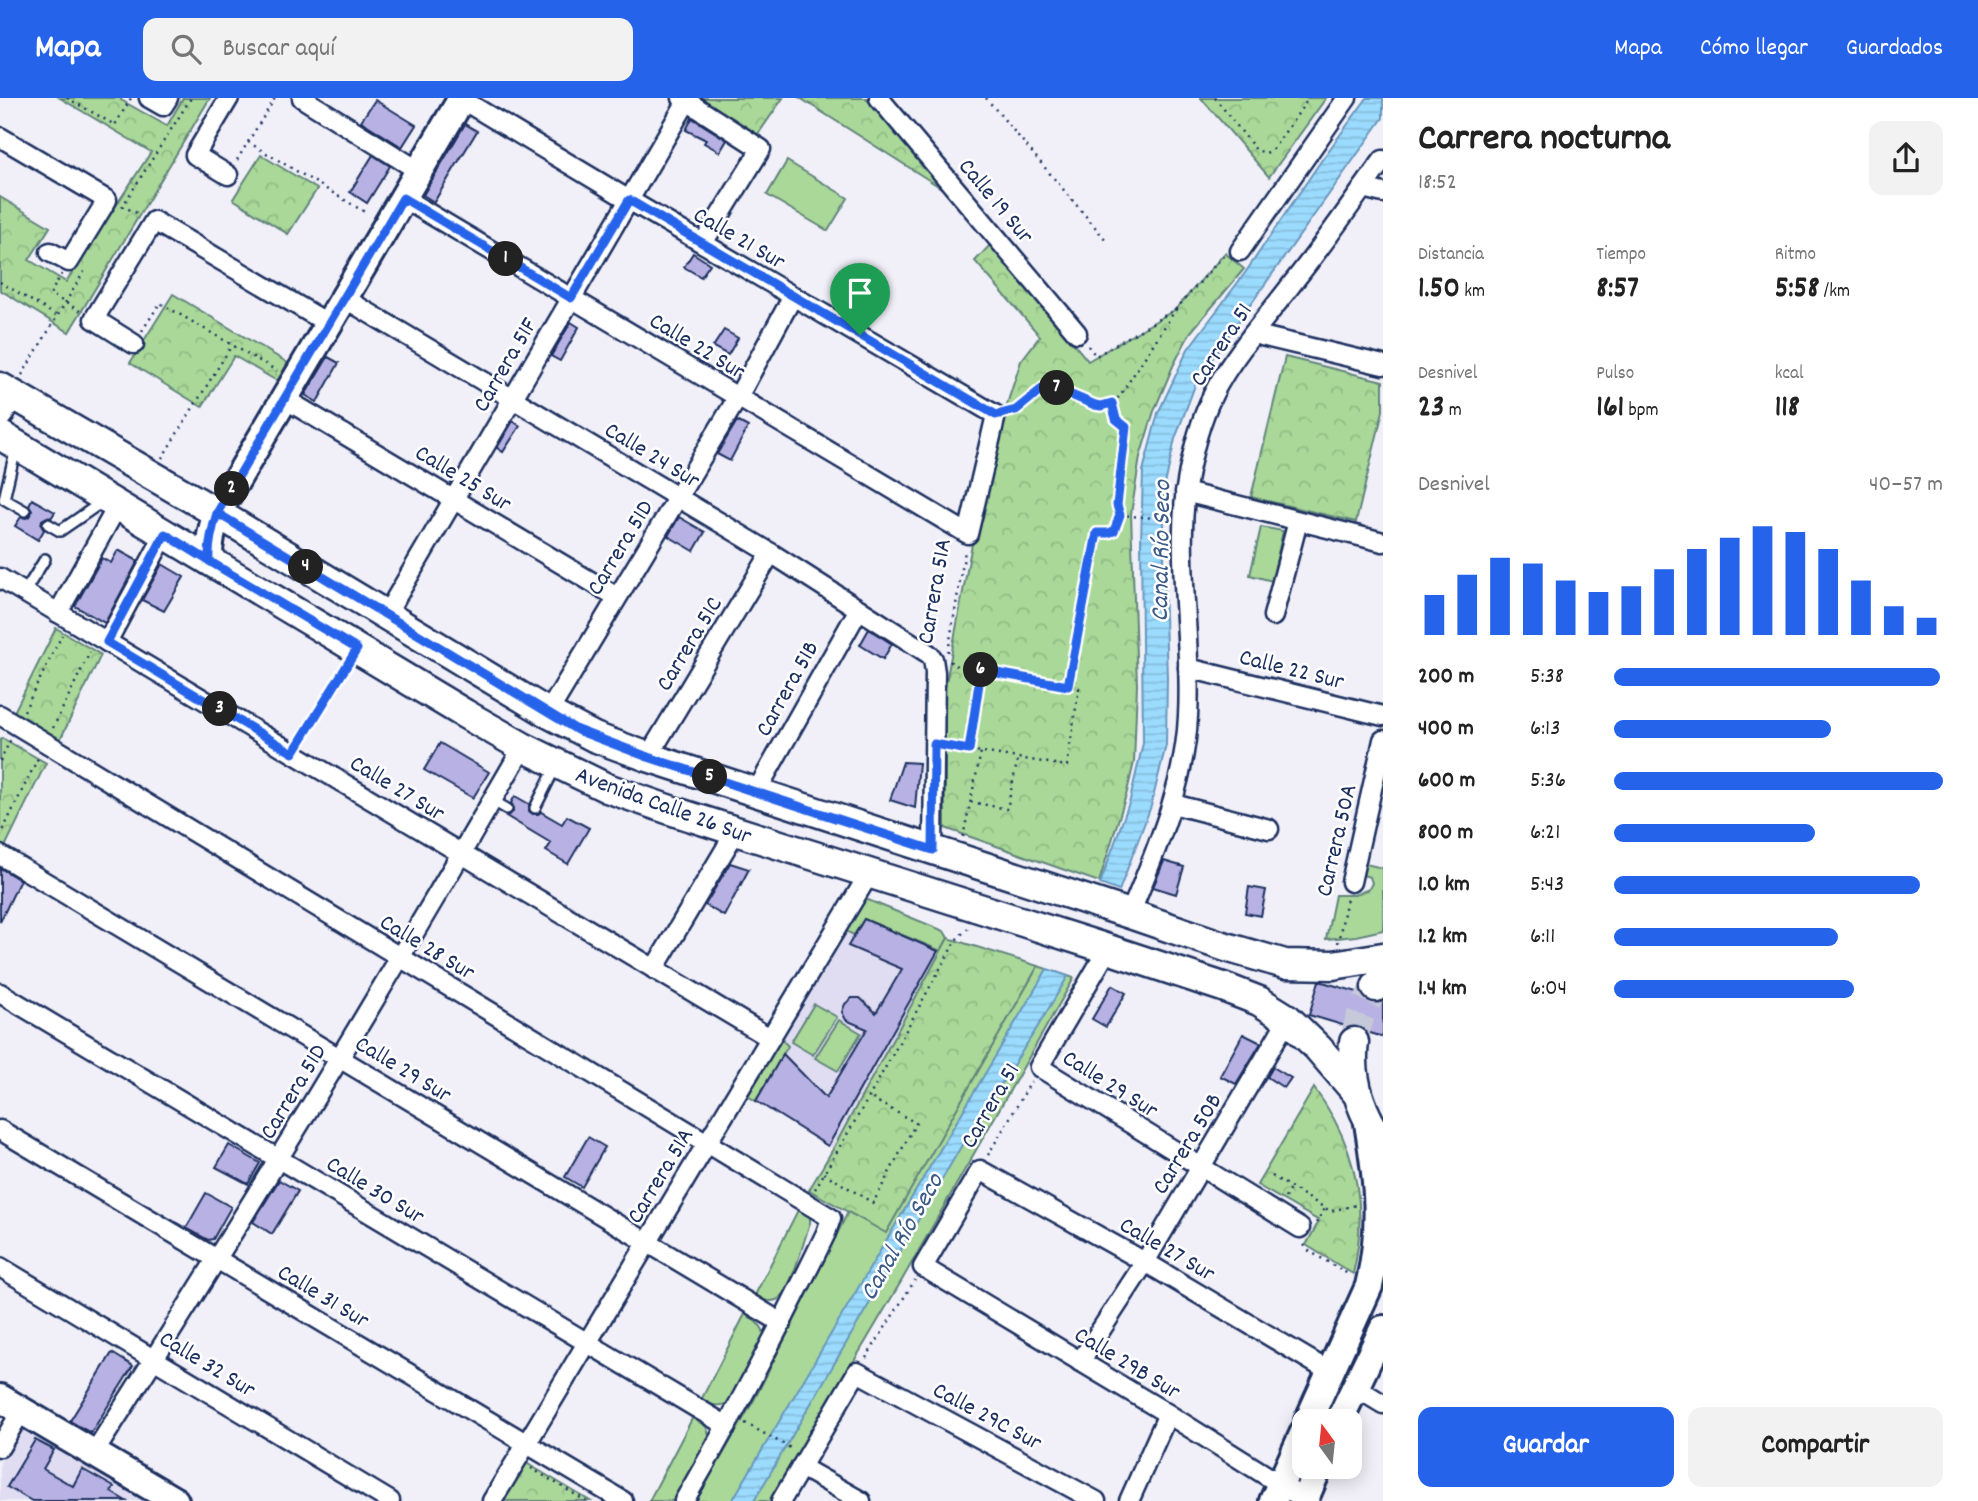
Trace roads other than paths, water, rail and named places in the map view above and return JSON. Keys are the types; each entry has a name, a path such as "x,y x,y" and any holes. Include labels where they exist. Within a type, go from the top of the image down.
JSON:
{"main road":[{"name":"Avenida Calle 26 Sur","path":"4,398 217,513 548,713 594,737 1226,947 1285,964 1333,965 1383,957"},
{"name":"Avenida Calle 26 Sur","path":"5,438 556,765 607,788 1108,949 1259,1001 1289,1019 1356,1092"},
{"path":"1354,1042 1352,1059 1356,1092 1376,1134"}],"street":[{"path":"228,175 195,155 229,98"},
{"path":"302,98 419,171"},
{"name":"Calle 19 Sur","path":"879,98 1077,333"},
{"path":"1240,251 1347,98"},
{"path":"209,561 208,548 217,513 462,99"},
{"name":"Calle 21 Sur","path":"462,99 996,415"},
{"path":"684,100 761,149 703,243"},
{"name":"Carrera 51F","path":"386,615 629,200 684,100"},
{"path":"0,137 107,200 69,262 50,252"},
{"name":"Carrera 51","path":"1130,914 1172,804 1184,755 1188,668 1183,521 1192,456 1203,421 1222,378 1383,160"},
{"path":"1363,188 1383,193"},
{"name":"Calle 22 Sur","path":"403,198 968,534"},
{"path":"134,344 94,319 154,222 329,324"},
{"name":"Carrera 51D","path":"548,713 738,397 793,296"},
{"name":"Calle 24 Sur","path":"344,298 771,553 940,659"},
{"path":"1253,334 1383,365"},
{"name":"Calle 25 Sur","path":"290,390 453,500 617,597"},
{"name":"Carrera 51A","path":"968,534 996,415"},
{"path":"1185,492 1383,542"},
{"path":"64,617 112,502"},
{"path":"1273,616 1298,521"},
{"path":"107,642 165,534"},
{"name":"Carrera 51C","path":"648,757 771,553"},
{"name":"Calle 27 Sur","path":"0,578 770,1038"},
{"name":"Carrera 51B","path":"756,792 859,609"},
{"name":"Carrera 51A","path":"933,850 935,672 940,659"},
{"name":"Calle 22 Sur","path":"1188,668 1383,716"},
{"name":"Calle 28 Sur","path":"0,715 831,1218 782,1323"},
{"name":"Carrera 50A","path":"1351,882 1383,740"},
{"name":"Carrera 51D","path":"94,1453 341,1059 462,854 500,805 523,747"},
{"path":"1172,804 1269,828"},
{"path":"654,969 736,831"},
{"name":"Calle 29 Sur","path":"0,855 782,1323"},
{"name":"Carrera 51A","path":"492,1501 869,874"},
{"name":"Carrera 51","path":"1039,1068 1108,949"},
{"name":"Calle 30 Sur","path":"0,993 727,1426"},
{"name":"Carrera 50B","path":"1080,1362 1144,1262 1289,1019"},
{"name":"Calle 29 Sur","path":"1039,1068 1300,1228"},
{"name":"Calle 31 Sur","path":"0,1130 623,1501"},
{"path":"1313,1409 1369,1286 1376,1264 1381,1219 1376,1134"},
{"name":"Carrera 51","path":"923,1267 980,1170"},
{"name":"Calle 27 Sur","path":"980,1170 1144,1262 1330,1372"},
{"name":"Calle 32 Sur","path":"0,1267 390,1501"},
{"name":"Calle 29B Sur","path":"923,1267 1168,1415 1277,1493 1305,1501"},
{"path":"684,1501 782,1323"},
{"path":"1345,1409 1383,1329"},
{"name":"Calle 29C Sur","path":"801,1467 857,1372 1096,1501"},
{"path":"1355,1387 1383,1404"},
{"path":"0,1447 11,1404 170,1500"},
{"path":"1129,1501 1168,1415"},
{"path":"1277,1493 1292,1459"},
{"path":"781,1501 801,1467 861,1501"},
{"path":"1305,1501 1314,1479"}],"lane":[{"path":"5,438 14,456 2,497 25,511"},
{"path":"48,524 60,531 112,502"},
{"path":"24,593 45,559"},
{"path":"535,808 556,765"}],"water":[{"name":"Canal Río Seco","path":"1367,98 1383,98 1383,118 1197,380 1175,439 1164,489 1166,745 1151,806 1119,891 1100,884 1130,800 1143,743 1143,471 1158,413 1188,349 1245,273"},
{"name":"Canal Río Seco","path":"1047,969 1068,976 962,1145 754,1501 732,1501"}],"tunnel":[{"path":"1354,1042 1362,1013 1376,987"}]}
